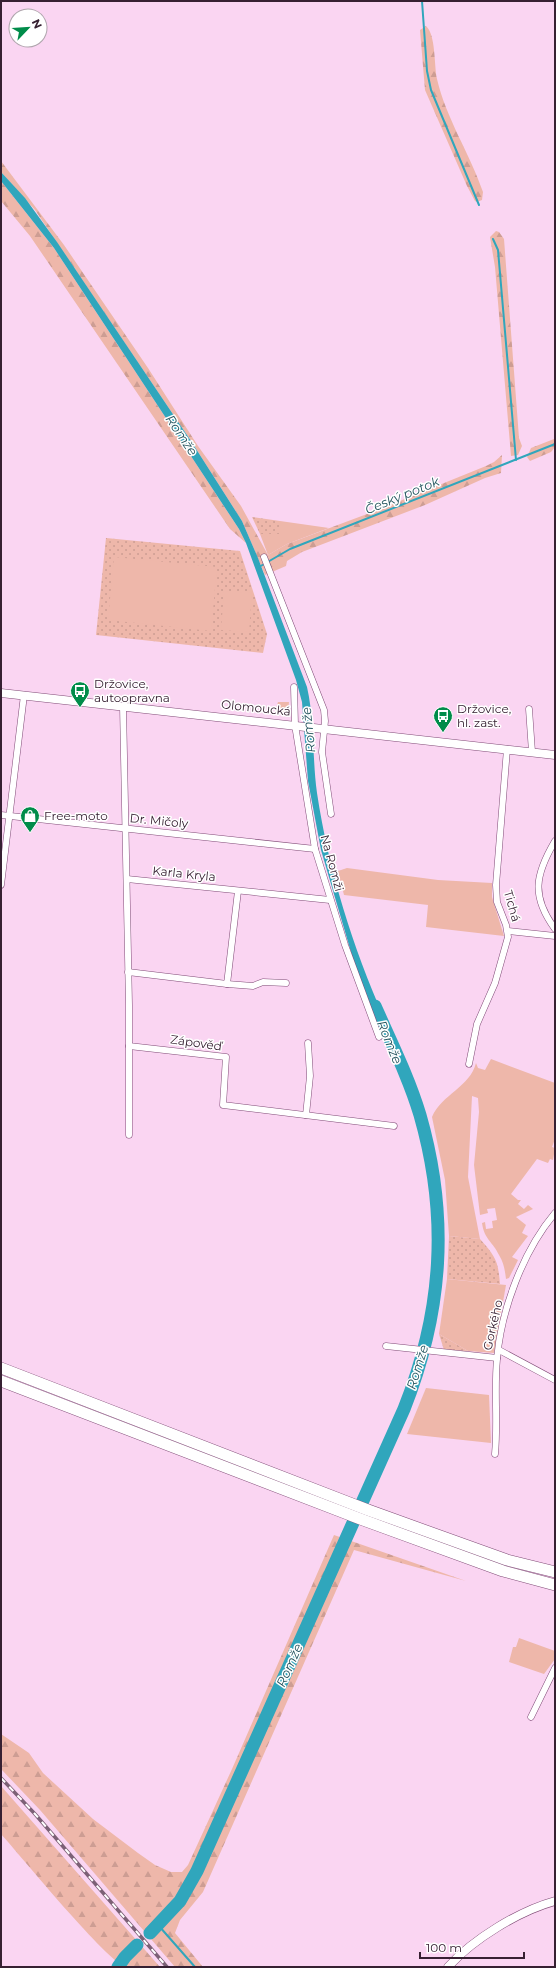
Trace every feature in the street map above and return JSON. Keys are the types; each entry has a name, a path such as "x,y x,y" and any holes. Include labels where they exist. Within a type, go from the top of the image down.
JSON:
{"highway":[{"path":"1,1368 368,1510 507,1560 555,1572"},
{"path":"1,1381 349,1515 503,1571 555,1584"},
{"path":"1,1390 68,1407"}],"street":[{"path":"264,557 324,710 322,752 331,814"},
{"name":"Na Romži","path":"294,687 295,725 315,849 330,900 379,1037"},
{"name":"Olomoucká","path":"1,693 555,755"},
{"path":"1,885 24,695"},
{"path":"123,706 127,879 129,1135"},
{"path":"529,709 532,752"},
{"name":"Tichá","path":"469,1064 477,1024 504,956 508,931 497,902 496,885 508,749"},
{"name":"Dr. Mičoly","path":"1,815 315,849"},
{"path":"555,841 543,864 538,891 542,909 555,929"},
{"name":"Karla Kryla","path":"127,879 330,900"},
{"path":"227,984 238,891"},
{"path":"508,931 555,936"},
{"path":"128,972 253,986 263,982 286,984"},
{"path":"306,1115 310,1076 308,1043"},
{"name":"Zápověď","path":"129,1046 226,1057 223,1105 394,1126"},
{"name":"Gorkého","path":"495,1454 497,1433 497,1358 502,1330 515,1284 534,1244 555,1213"},
{"path":"386,1346 497,1358"},
{"path":"499,1350 555,1380"},
{"path":"531,1717 555,1668"},
{"path":"448,1967 472,1946 500,1927 524,1913 555,1902"}],"green space":[{"path":"426,26 432,36 437,79 446,108 472,164 483,192 482,200 477,202 467,186 425,90 420,30"},
{"path":"1,161 64,245 148,368 198,446 241,506 268,555 287,544 375,511 486,466 494,462 502,455 501,473 485,478 425,505 302,552 287,561 286,566 265,575 242,521 191,441 35,210 1,172"},
{"path":"1,181 54,248 239,529 246,543 230,529 30,236 1,201"},
{"path":"496,231 499,232 504,239 519,438 522,446 518,455 511,456 495,267 490,237"},
{"path":"554,439 555,447 551,452 530,461 527,457 531,448"},
{"path":"252,517 280,521 280,534 260,534"},
{"path":"280,521 329,528 287,544 268,555 260,534 280,534"},
{"path":"106,538 240,551 267,634 263,653 96,635"},
{"path":"114,557 217,567 211,631 108,620"},
{"path":"224,591 252,593 249,632 221,630"},
{"path":"278,702 289,702 288,712 275,712"},
{"path":"347,868 438,880 492,883 492,897 504,936 426,927 428,905 344,895 338,871"},
{"path":"491,1059 555,1083 555,1139 552,1147 555,1148 553,1160 550,1159 548,1163 537,1159 511,1194 518,1200 521,1200 518,1204 524,1209 528,1205 533,1209 516,1217 526,1225 522,1233 528,1236 512,1257 518,1260 509,1278 506,1279 502,1261 487,1237 482,1223 485,1222 486,1229 493,1228 492,1221 497,1220 495,1208 487,1209 488,1213 480,1215 474,1165 479,1112 478,1098 472,1096 468,1177 480,1239 449,1236 445,1180 432,1117 442,1102 468,1078 476,1063 478,1068 485,1070"},
{"path":"449,1236 480,1239 490,1250 497,1264 500,1284 447,1279"},
{"path":"447,1279 506,1285 494,1353 468,1351 439,1334"},
{"path":"439,1334 468,1351 444,1350"},
{"path":"426,1388 489,1395 491,1443 407,1434"},
{"path":"334,1535 466,1581 354,1550 203,1892 180,1920 175,1933 203,1967 175,1967 40,1810 1,1769 1,1734 29,1753 43,1773 93,1819 155,1865 171,1872 182,1872 188,1865 232,1769"},
{"path":"519,1638 555,1651 555,1659 544,1674 509,1662 513,1647 516,1647"},
{"path":"1,1786 160,1967 126,1967 116,1961 64,1907 1,1834"}],"water":[{"path":"1,172 25,198 57,242 191,441 242,521 258,558 307,687 310,700 317,793 328,852 335,881 353,937 373,993 385,1020 378,1024 356,969 321,850 308,781 302,702 296,680 246,543 239,529 54,248 1,181"}],"waterway":[{"path":"422,1 427,71 431,90 479,205"},
{"path":"493,239 498,250 516,460"},
{"name":"Český potok","path":"259,567 290,549 555,444"},
{"name":"Romže","path":"150,1933 180,1901 197,1871 404,1409 417,1372 427,1336 434,1300 438,1263 438,1227 435,1190 429,1153 416,1101 375,1006"},
{"path":"159,1926 195,1967"},
{"name":"Romže","path":"118,1967 125,1957 137,1945"}],"railway":[{"path":"1,1778 35,1814 167,1967"}],"place":[{"name":"Držovice, autoopravna","path":"80,708"},
{"name":"Držovice, hl. zast.","path":"443,733"},
{"name":"Free-moto","path":"30,833"}]}
